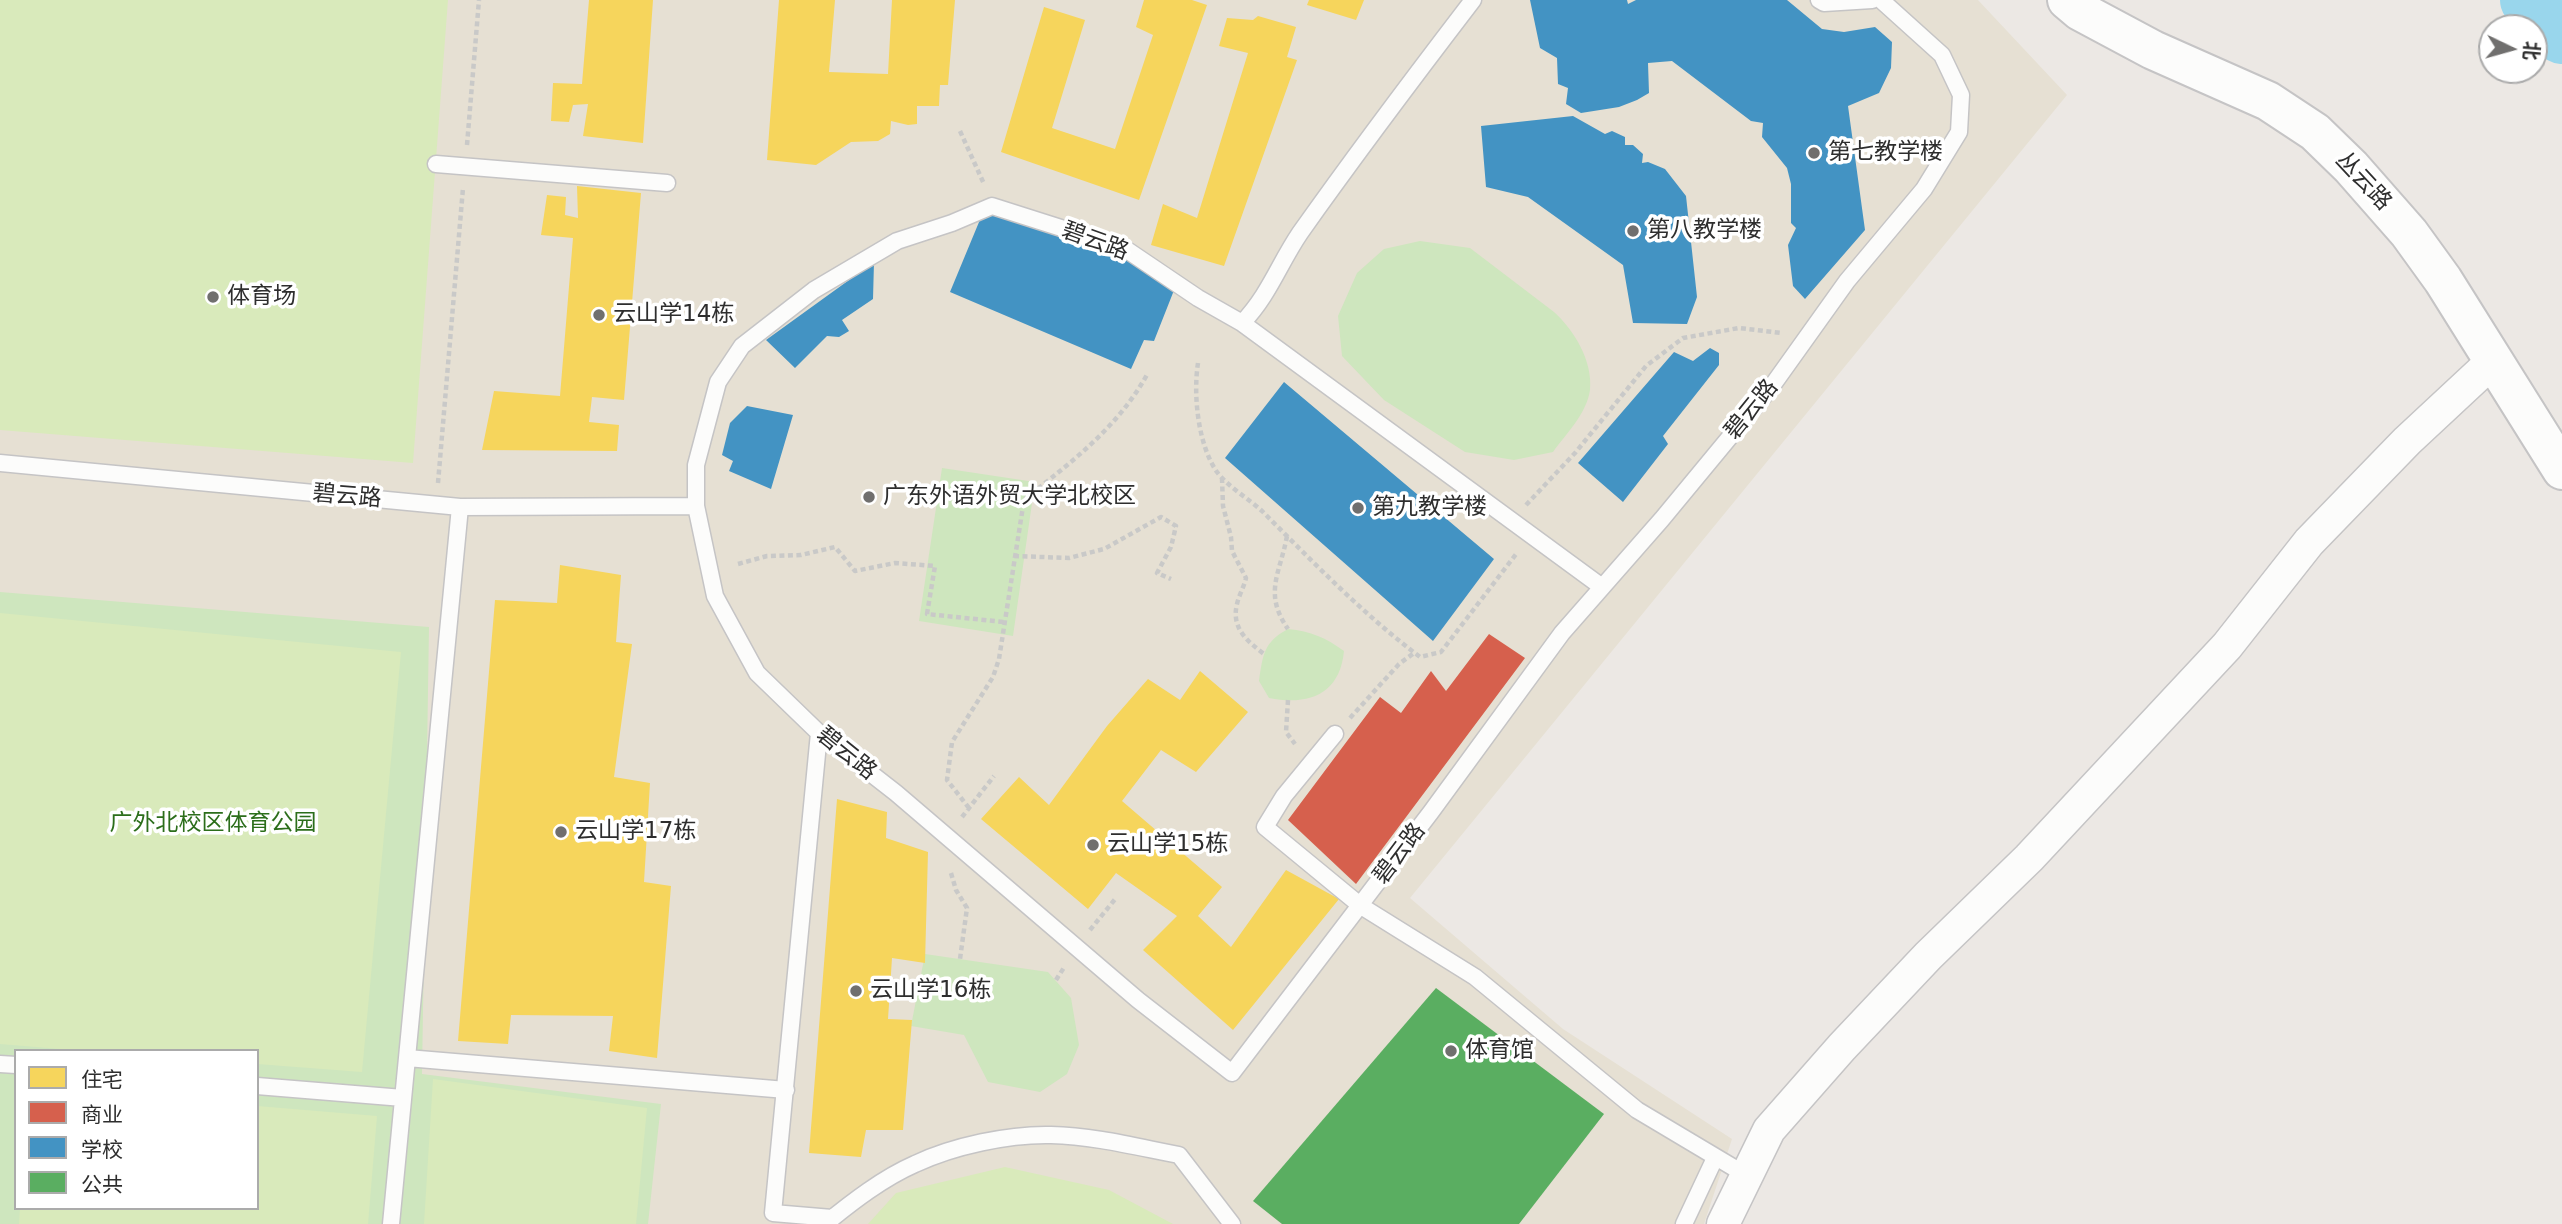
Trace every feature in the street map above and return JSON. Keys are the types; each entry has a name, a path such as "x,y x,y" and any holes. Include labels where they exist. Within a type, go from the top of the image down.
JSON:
{"street":[{"name":"丛云路","path":"2067,0 2080,11 2153,50 2268,101 2315,132 2351,167 2409,233 2443,280 2562,470"},
{"path":"1723,1224 1769,1129 1842,1047 1928,956 2029,858 2227,646 2309,542 2407,441 2494,360"}],"lane":[{"path":"1242,323 1259,305 1298,236 1473,0"},
{"path":"1819,0 1824,4 1872,0"},
{"name":"碧云路","path":"1602,587 1242,323 1198,298 1124,248 992,206 897,242 814,290 742,346 718,382 696,465 696,506 715,596 757,673 820,733 896,793 1138,1000 1232,1073 1361,906 1562,633 1602,587 1772,386 1847,281 1924,189 1959,132 1961,95 1942,55 1881,0"},
{"path":"436,164 667,183"},
{"name":"碧云路","path":"0,463 460,507 696,506"},
{"path":"391,1224 460,507"},
{"path":"820,733 773,1213 829,1221 914,1164 950,1151 992,1141 1049,1135 1094,1139 1179,1155 1232,1224"},
{"path":"1335,734 1284,796 1265,827 1361,906 1475,977 1637,1110 1745,1175"},
{"path":"407,1058 786,1090"},
{"path":"259,1086 403,1098"},
{"path":"1684,1224 1715,1158"}],"path":[{"path":"436,505 479,0"},
{"path":"960,131 979,170 992,206"},
{"path":"1511,521 1575,453 1646,366 1683,338 1739,328 1806,338"},
{"path":"1198,363 1195,385 1197,413 1206,447 1217,472 1371,618 1420,657 1441,652 1530,535"},
{"path":"969,808 947,780 952,742 993,677 999,659 1024,500 1098,440 1137,393 1148,373"},
{"path":"1223,477 1223,506 1232,551 1247,578 1237,604 1237,628 1246,640 1264,654"},
{"path":"1014,556 1069,558 1104,549 1161,517 1176,526 1171,547 1157,573 1171,579"},
{"path":"1287,536 1273,587 1276,612 1288,629"},
{"path":"738,564 767,556 801,555 835,547 855,571 895,563 935,566 927,614 1004,622"},
{"path":"1335,734 1399,664 1414,653"},
{"path":"1288,700 1286,733 1310,765"},
{"path":"960,958 967,908 956,890 949,868 947,837 995,776"},
{"path":"1077,947 1116,898"}],"shaded area":[{"name":"广东外语外贸大学北校区","path":"0,0 1978,0 2067,95 1410,898 1563,1029 1732,1139 1704,1224 0,1224"}],"green space":[{"name":"体育场","path":"0,0 448,0 413,463 0,430"},
{"path":"1420,241 1470,248 1554,312 1575,337 1585,357 1590,390 1585,407 1553,452 1514,460 1465,452 1384,400 1342,356 1338,316 1357,273 1384,249"},
{"path":"942,468 1035,482 1013,636 919,621"},
{"name":"广外北校区体育公园","path":"0,592 429,627 422,1074 661,1104 648,1224 0,1224"},
{"name":"广外北校区体育公园","path":"0,613 401,652 362,1072 259,1064 259,1049 60,1049 0,1044"},
{"path":"1288,629 1318,636 1344,651 1336,678 1320,694 1297,700 1269,698 1259,681 1269,644"},
{"path":"925,954 1048,972 1071,998 1079,1045 1067,1074 1040,1092 988,1082 964,1035 911,1026"},
{"path":"433,1079 647,1108 636,1224 424,1224"},
{"path":"259,1106 377,1116 368,1224 19,1224 20,1210 259,1210"},
{"path":"1005,1167 1109,1190 1173,1224 868,1224 896,1193"}],"building: 住宅":[{"path":"589,0 653,0 643,143 583,136 588,104 573,105 569,122 551,121 553,83 582,84"},
{"path":"779,0 835,0 829,72 888,74 892,0 955,0 948,85 940,85 939,106 917,106 917,124 891,121 890,134 878,141 851,142 816,165 767,160"},
{"path":"1144,0 1192,0 1207,5 1139,200 1001,152 1044,7 1085,20 1052,128 1115,149 1153,35 1136,27"},
{"path":"1309,0 1364,0 1356,20 1307,5"},
{"path":"1258,16 1296,27 1287,57 1297,60 1224,266 1151,245 1163,204 1197,218 1248,53 1219,46 1227,18 1253,20"},
{"name":"云山学14栋","path":"577,186 641,193 624,400 592,397 589,422 619,425 617,451 482,450 494,391 560,396 573,238 541,235 547,195 566,197 565,215 578,218"},
{"name":"云山学17栋","path":"560,565 621,575 616,642 632,644 614,777 650,783 644,882 671,886 657,1058 609,1051 613,1016 511,1015 508,1044 458,1041 495,600 557,603"},
{"name":"云山学15栋","path":"1200,671 1248,712 1196,772 1161,750 1122,801 1222,887 1198,916 1231,947 1286,870 1339,899 1233,1030 1143,950 1177,916 1116,873 1088,909 981,819 1019,777 1049,805 1107,726 1148,679 1180,700"},
{"name":"云山学16栋","path":"837,799 887,812 886,838 928,852 925,963 892,958 888,1019 912,1020 903,1130 866,1130 861,1157 809,1153"}],"building: 商业":[{"path":"1489,634 1525,658 1356,884 1288,820 1380,697 1401,713 1431,671 1446,691"}],"building: 学校":[{"name":"第七教学楼","path":"1530,0 1627,0 1628,4 1636,0 1787,0 1822,29 1844,32 1875,27 1892,42 1891,68 1879,93 1848,106 1865,230 1805,299 1793,286 1788,245 1796,228 1791,223 1791,184 1787,168 1762,137 1763,123 1751,121 1672,61 1648,63 1649,93 1637,100 1619,107 1581,113 1566,104 1568,88 1558,84 1557,58 1540,48"},
{"name":"第八教学楼","path":"1573,116 1605,134 1612,131 1625,137 1625,145 1633,145 1643,154 1642,163 1648,162 1665,169 1686,196 1697,297 1687,324 1633,323 1623,265 1528,197 1486,187 1481,126"},
{"path":"984,210 1180,275 1154,341 1144,340 1131,369 950,292"},
{"path":"874,262 873,299 842,320 849,331 839,337 827,336 795,368 766,340"},
{"path":"1710,348 1719,353 1719,365 1663,436 1668,444 1623,502 1578,463 1674,352 1693,361"},
{"name":"第九教学楼","path":"1284,382 1494,559 1433,641 1225,458"},
{"path":"747,406 793,415 771,489 729,471 733,461 722,455 730,423"}],"building: 公共":[{"name":"体育馆","path":"1436,988 1604,1114 1519,1224 1282,1224 1253,1201"}],"waterway":[{"path":"2529,0 2553,30 2562,35"}],"place":[{"name":"第七教学楼","path":"1814,153"},
{"name":"第八教学楼","path":"1633,231"},
{"name":"体育场","path":"213,297"},
{"name":"云山学14栋","path":"599,315"},
{"name":"广东外语外贸大学北校区","path":"869,497"},
{"name":"第九教学楼","path":"1358,508"},
{"name":"云山学17栋","path":"561,832"},
{"name":"云山学15栋","path":"1093,845"},
{"name":"云山学16栋","path":"856,991"},
{"name":"体育馆","path":"1451,1051"}]}
